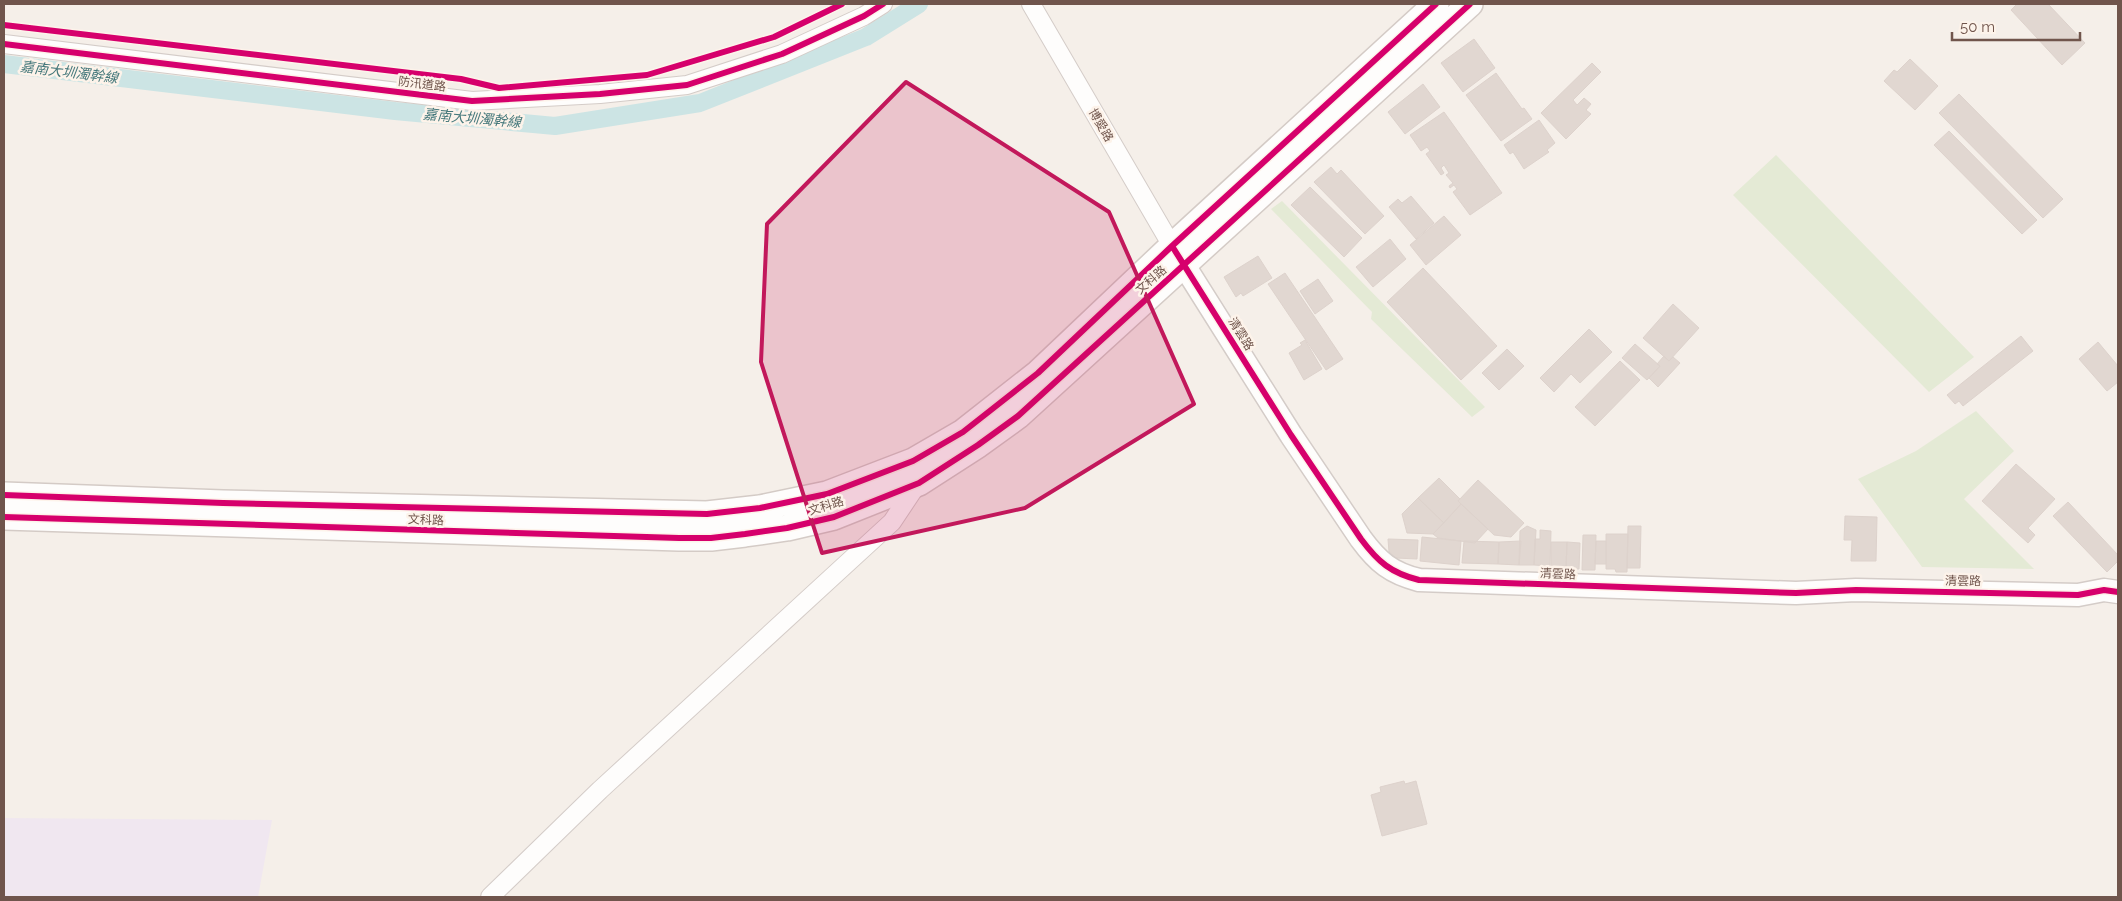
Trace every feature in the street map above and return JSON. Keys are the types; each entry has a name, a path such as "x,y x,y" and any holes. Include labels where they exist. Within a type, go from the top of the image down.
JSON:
{"main road":[{"name":"文科路","path":"4,495 445,520 711,538 787,528 834,517 916,472 978,445 1018,416 1089,349 1178,255 1436,4"},
{"name":"文科路","path":"1178,255 1470,4"},
{"name":"文科路","path":"4,518 445,520"}],"street":[{"name":"防汛道路","path":"4,44 472,101 600,94 687,85 782,54 864,16 883,4"},
{"name":"博愛路","path":"1031,4 1178,255"},
{"name":"清雲路","path":"1178,255 1291,436 1370,552 1388,568 1402,576 1429,580 1796,593 1856,590 2078,595 2104,590 2118,592"},
{"path":"490,897 600,790 892,522 916,472"}],"highlighted area":[{"path":"906,82 1109,212 1194,404 1025,508 822,553 761,362 767,224"}],"shaded area":[{"path":"4,818 272,820 258,897 4,897"}],"green space":[{"path":"1776,155 1974,357 1929,392 1733,195"},
{"path":"1282,201 1485,407 1472,417 1371,319 1372,312 1271,209"},
{"path":"1976,411 2014,451 1964,499 2034,569 1922,567 1858,479 1916,451"}],"building":[{"path":"2017,4 2048,4 2085,43 2062,65 2011,10"},
{"path":"1474,39 1495,68 1463,92 1441,63"},
{"path":"1910,59 1938,86 1915,110 1884,81 1894,70 1897,72"},
{"path":"1592,63 1601,72 1573,100 1577,105 1584,98 1591,104 1586,110 1591,114 1566,139 1541,113"},
{"path":"1496,73 1522,109 1524,108 1532,119 1501,141 1466,95"},
{"path":"1423,84 1440,107 1405,134 1388,112"},
{"path":"1959,94 2063,199 2043,218 1939,113"},
{"path":"1444,112 1502,193 1470,215 1453,192 1457,189 1454,185 1450,188 1449,186 1453,183 1446,175 1449,173 1444,165 1441,168 1444,173 1441,175 1426,154 1430,151 1427,147 1421,151 1410,135"},
{"path":"1539,120 1555,143 1547,150 1549,152 1524,169 1513,152 1510,154 1504,145"},
{"path":"1949,131 2037,220 2022,234 1934,145"},
{"path":"1331,167 1337,174 1341,170 1384,216 1365,234 1314,182"},
{"path":"1310,187 1362,238 1344,257 1291,205"},
{"path":"1411,196 1434,223 1416,239 1389,207 1398,199 1402,203"},
{"path":"1444,216 1461,235 1426,265 1410,245"},
{"path":"1390,239 1406,259 1373,287 1356,267"},
{"path":"1258,256 1272,278 1243,296 1241,293 1236,297 1224,277"},
{"path":"1423,268 1497,346 1461,380 1387,302"},
{"path":"1285,273 1343,359 1326,370 1268,284"},
{"path":"1318,279 1333,301 1315,314 1300,291"},
{"path":"1673,304 1699,328 1669,361 1643,338"},
{"path":"1589,329 1612,352 1580,383 1571,374 1554,392 1540,378"},
{"path":"2021,336 2033,351 1963,406 1959,401 1955,404 1947,395"},
{"path":"1305,340 1322,369 1304,380 1289,353 1302,345 1300,343"},
{"path":"2098,342 2118,366 2118,382 2107,391 2079,359"},
{"path":"1635,344 1660,366 1647,380 1622,358"},
{"path":"1507,349 1524,366 1499,390 1482,373"},
{"path":"1664,356 1669,361 1673,357 1680,363 1658,387 1649,378 1660,366 1657,364"},
{"path":"1620,361 1640,380 1595,426 1575,407"},
{"path":"2016,464 2055,499 2028,528 2035,535 2028,543 1982,501"},
{"path":"1439,478 1460,499 1458,501 1461,504 1444,523 1418,498"},
{"path":"1478,480 1524,523 1511,537 1494,535 1458,501"},
{"path":"1418,498 1444,523 1433,534 1407,533 1402,514"},
{"path":"2068,502 2118,555 2118,561 2107,572 2053,516"},
{"path":"1461,504 1488,529 1475,543 1438,538 1433,534"},
{"path":"1845,516 1877,517 1876,561 1851,561 1852,540 1844,540"},
{"path":"1527,526 1536,530 1534,565 1519,565 1520,531"},
{"path":"1628,526 1641,526 1640,568 1627,568"},
{"path":"1540,530 1551,531 1550,566 1534,565 1535,539 1540,539"},
{"path":"1606,534 1628,534 1627,572 1616,572 1615,569 1606,569"},
{"path":"1583,535 1596,535 1595,570 1582,570"},
{"path":"1422,537 1461,541 1459,565 1420,561"},
{"path":"1388,539 1418,540 1417,559 1396,558 1389,552"},
{"path":"1464,541 1499,542 1498,564 1462,563"},
{"path":"1521,541 1519,565 1498,564 1499,542"},
{"path":"1596,541 1606,541 1606,564 1595,564"},
{"path":"1551,542 1567,542 1566,569 1551,568"},
{"path":"1567,542 1580,543 1579,569 1566,569"},
{"path":"1404,781 1405,784 1416,781 1427,824 1382,836 1371,795 1381,792 1380,787"}],"waterway":[{"name":"嘉南大圳濁幹線","path":"4,64 395,111 555,126 700,103 866,37 919,4"}],"cycle path":[{"path":"4,25 461,79 499,88 647,75 774,37 842,4"},
{"path":"4,44 472,101 600,94 687,85 782,54 864,16 883,4"},
{"path":"4,495 223,503 707,514 760,508 827,494 913,461 963,432 1038,373 1172,246 1436,4"},
{"path":"4,517 679,538 711,538 745,534 787,528 834,517 919,483 978,445 1018,416 1470,4"},
{"path":"1172,246 1291,435 1361,539 1386,566 1409,577 1419,580 1796,593 1856,590 2078,595 2104,590 2118,592"}]}
